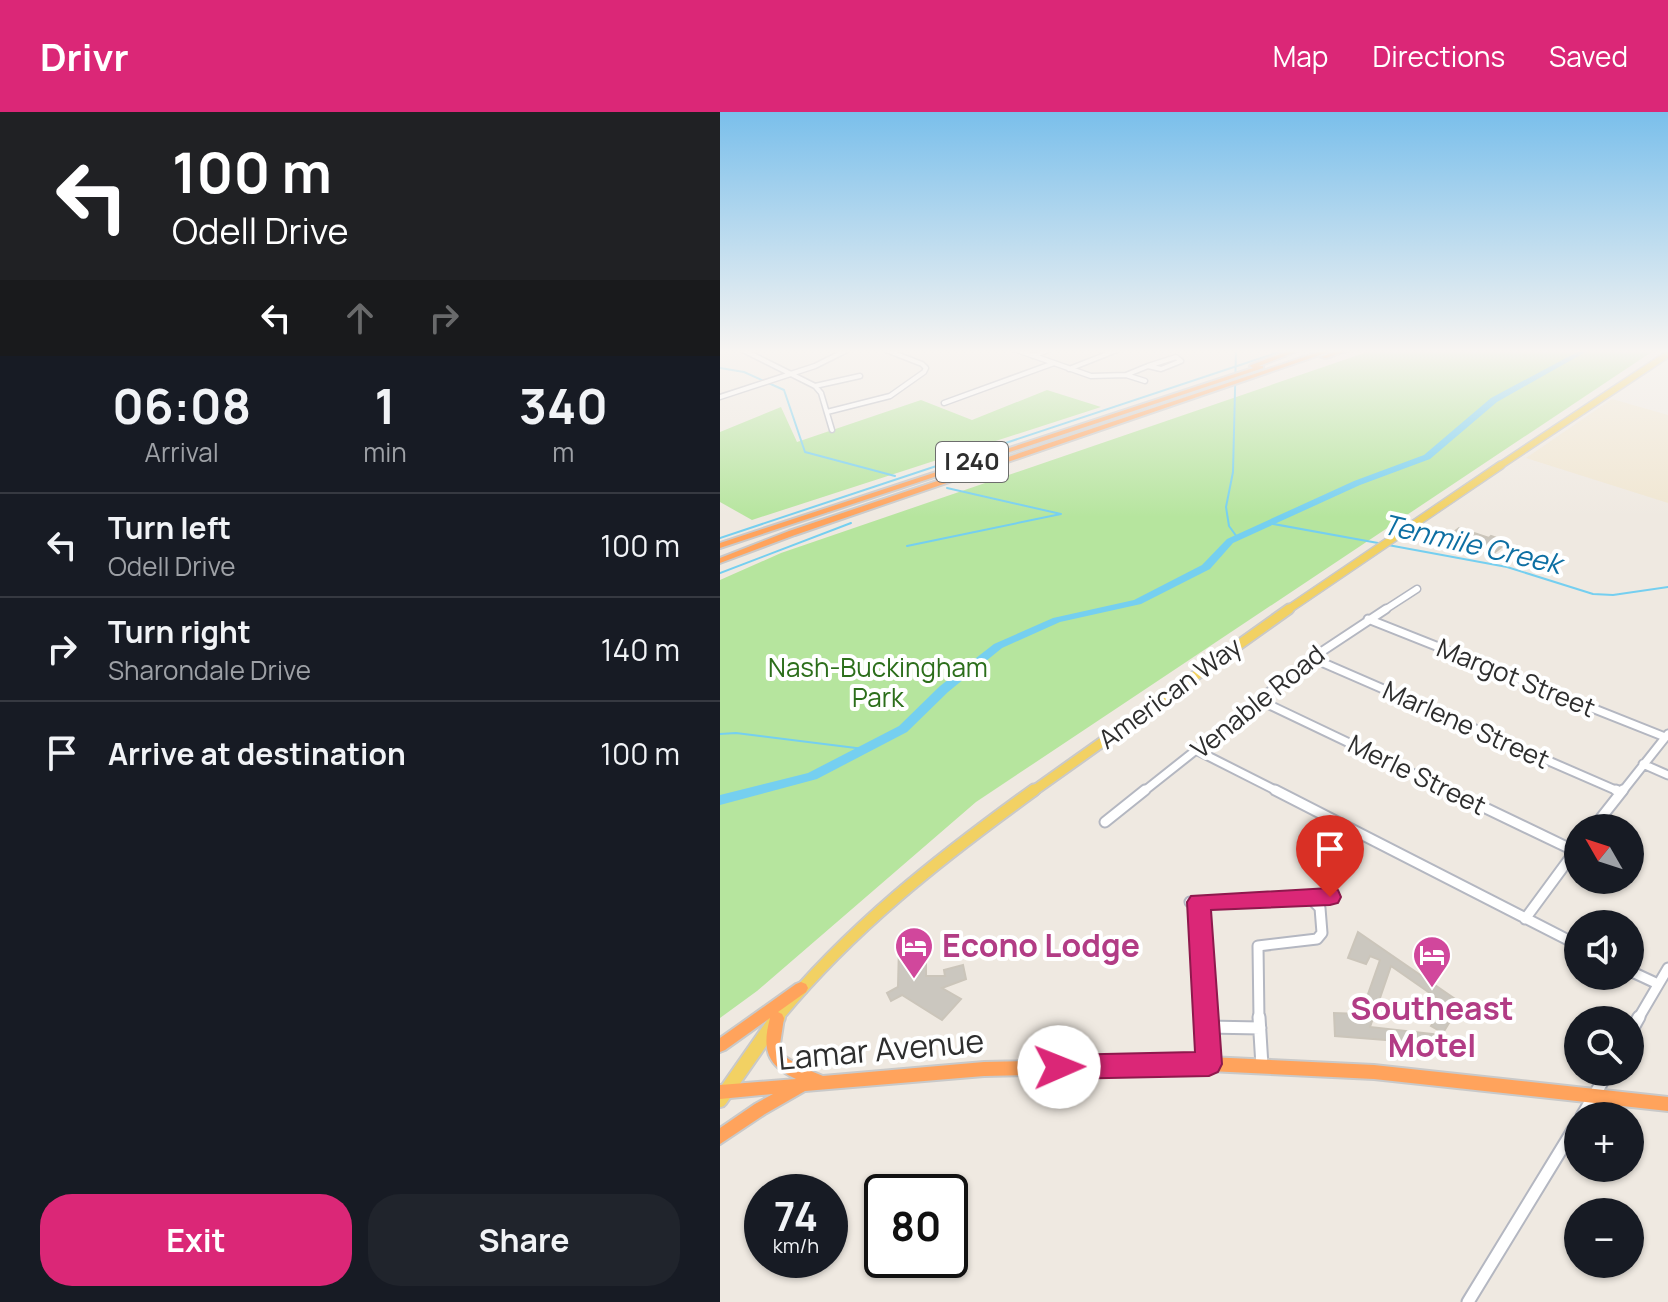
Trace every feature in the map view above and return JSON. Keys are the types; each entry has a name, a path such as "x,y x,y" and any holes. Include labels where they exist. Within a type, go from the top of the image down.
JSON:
{"highway":[{"name":"I 240","path":"720,546 1154,406"},
{"name":"I 240","path":"720,561 1159,406"},
{"path":"720,1046 801,988"},
{"path":"777,1018 770,1041 775,1056 815,1083"},
{"name":"Lamar Avenue","path":"722,1094 984,1069 1209,1064 1374,1072 1668,1104"},
{"path":"720,1137 760,1109 815,1083"}],"main road":[{"name":"American Way","path":"722,1094 751,1049 801,988 864,922 923,872 1261,627 1589,406"}],"street":[{"path":"824,406 832,430"},
{"path":"827,412 852,406"},
{"name":"Venable Road","path":"1105,822 1312,658 1417,589"},
{"name":"Margot Street","path":"1368,619 1666,736"},
{"name":"Marlene Street","path":"1312,658 1620,792"},
{"name":"Merle Street","path":"1259,700 1564,843"},
{"path":"1604,814 1666,736"},
{"path":"1198,751 1564,938"},
{"path":"1643,764 1668,775"},
{"path":"1525,919 1564,865"},
{"path":"1262,1066 1258,946 1317,939 1322,933 1320,908 1309,897"},
{"path":"1209,1064 1194,902 1330,897"},
{"path":"1644,1008 1668,968"},
{"path":"1644,978 1658,984"},
{"path":"1207,1027 1260,1028"},
{"path":"1590,1102 1600,1086"},
{"path":"1468,1302 1564,1145"}],"shaded area":[{"path":"1602,406 1635,406 1668,415 1668,503 1526,458"}],"green space":[{"path":"905,406 935,406 972,420 1008,406 1101,407 752,520 720,502 720,432 781,407 797,442"},
{"name":"Nash-Buckingham Park","path":"1211,406 1571,406 976,802 757,991 720,1018 720,580 781,553"}],"building":[{"path":"1459,528 1508,542 1495,552 1451,534"},
{"name":"Southeast Motel","path":"1358,932 1461,1003 1443,1033 1431,1026 1447,1005 1391,966 1370,1027 1442,1035 1437,1044 1335,1036 1334,1013 1361,1014 1380,960 1370,956 1366,964 1348,958"},
{"name":"Econo Lodge","path":"926,941 926,976 945,976 944,970 963,965 966,979 942,988 961,999 942,1020 902,995 891,1001 887,993 898,987 899,946"}],"waterway":[{"path":"789,406 805,452 895,476"},
{"path":"720,538 1118,406"},
{"path":"1235,406 1233,472 1226,507 1229,526 1237,537"},
{"path":"720,800 812,776 903,729 944,689 998,646 1057,620 1137,602 1206,567 1230,541 1357,483 1427,457 1487,406"},
{"path":"907,546 1061,514 947,488"},
{"path":"720,573 851,523"},
{"name":"Tenmile Creek","path":"1268,523 1378,543"},
{"name":"Tenmile Creek","path":"1388,545 1507,567 1593,594 1613,595 1668,587"},
{"path":"720,734 736,733 864,749"}],"place":[{"name":"Econo Lodge","path":"914,980"},
{"name":"Southeast Motel","path":"1432,989"}],"route":[{"path":"1059,1067 1209,1064 1199,902 1330,897"}]}
